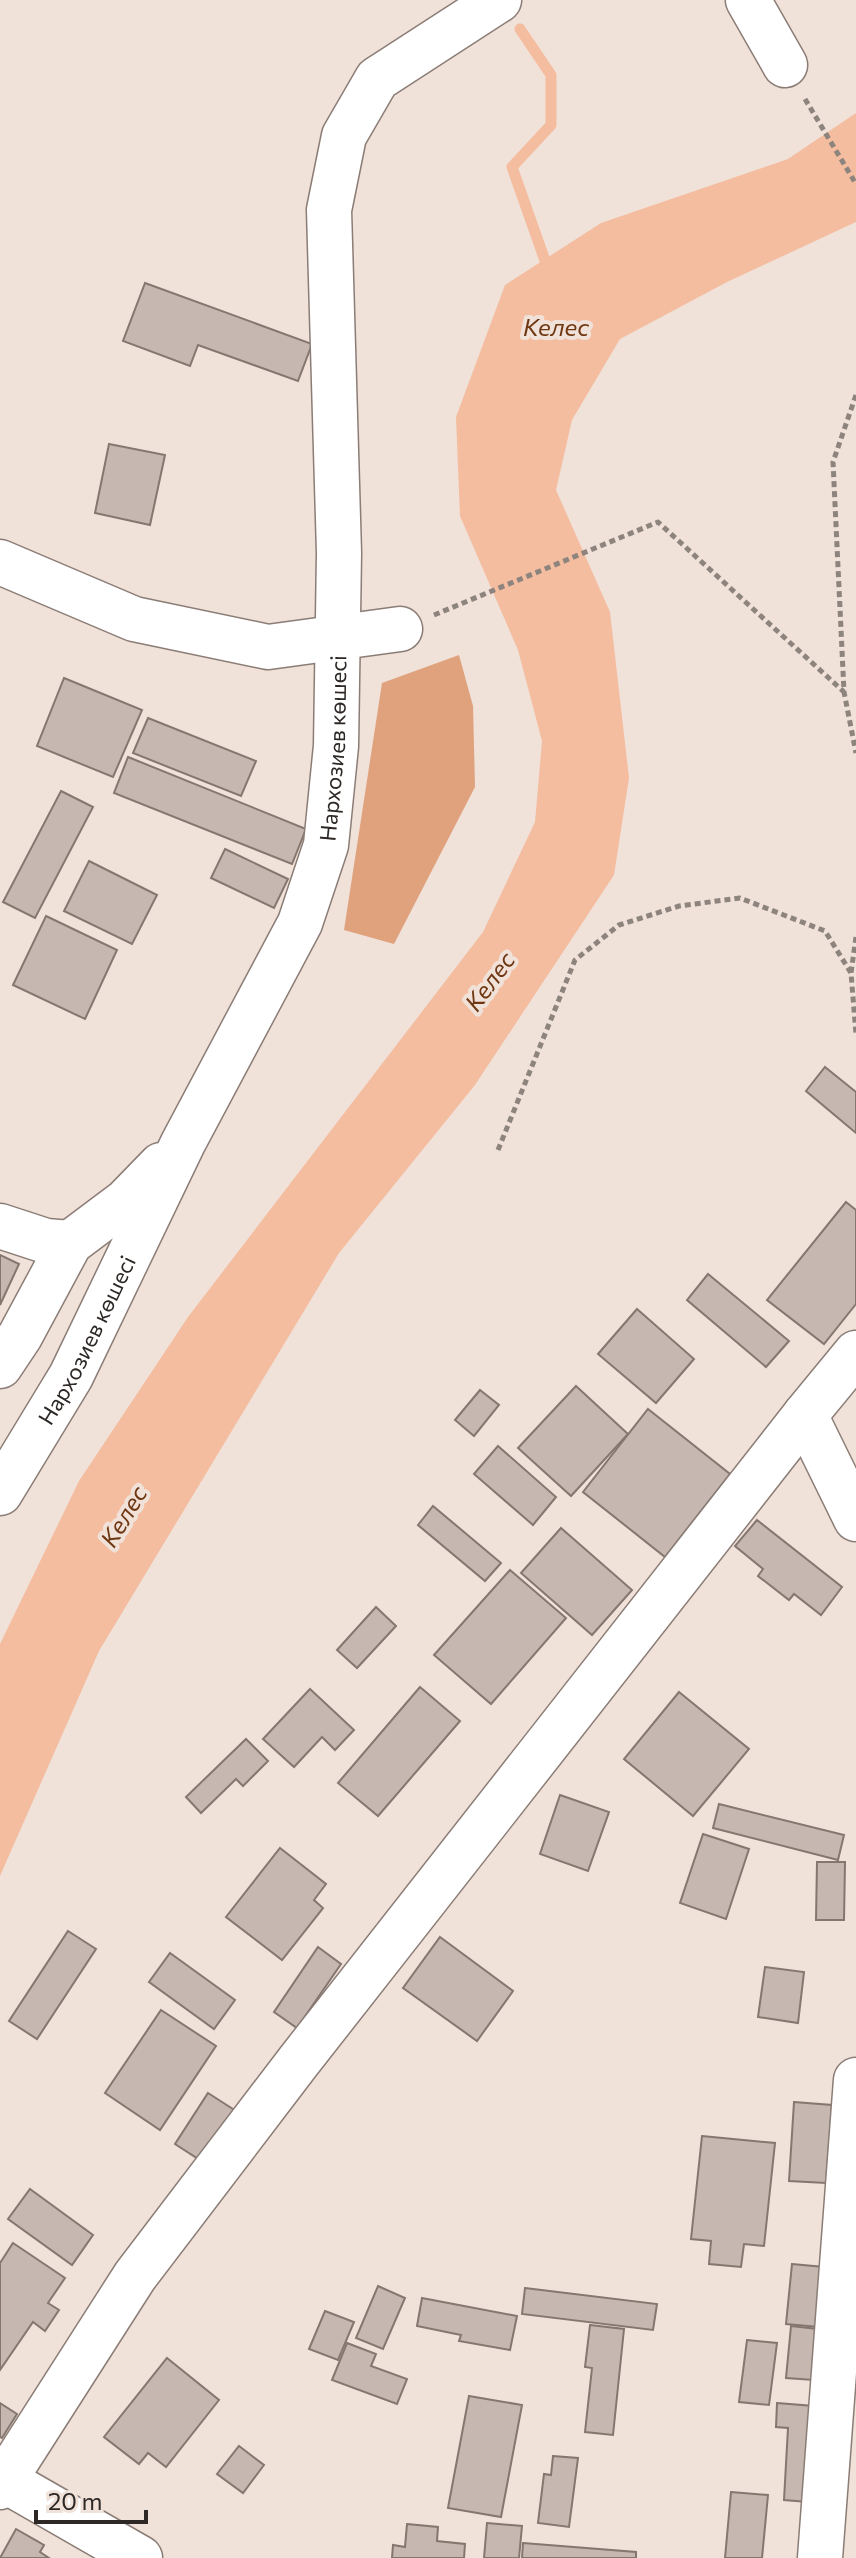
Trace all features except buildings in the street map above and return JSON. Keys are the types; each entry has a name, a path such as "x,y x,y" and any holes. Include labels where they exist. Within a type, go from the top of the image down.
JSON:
{"street":[{"name":"Нархозиев көшесі","path":"0,1493 71,1376 183,1143 300,923 326,845 336,746 339,553 329,210 344,136 377,79 499,0"},
{"path":"748,0 785,65"},
{"path":"0,562 134,619 268,647 400,629"},
{"path":"0,1366 20,1336 70,1243 126,1201 183,1143"},
{"path":"0,1226 46,1241 70,1243"},
{"path":"140,2558 2,2484 135,2276 298,2062 856,1353"},
{"path":"805,1415 856,1519"},
{"path":"820,2558 856,2080"}],"path":[{"path":"785,65 856,184"},
{"path":"856,395 833,462 844,692 856,753"},
{"path":"400,629 658,522 844,692"},
{"path":"498,1150 575,960 619,925 679,906 740,898 825,931 851,973"},
{"path":"856,937 851,973 856,1034"}],"shaded area":[{"path":"459,655 473,706 475,787 394,944 344,930 382,683"}],"water":[{"name":"Келес","path":"856,113 856,222 727,282 620,339 572,420 556,490 610,612 629,778 614,875 475,1085 339,1253 99,1651 0,1876 0,1644 79,1481 188,1317 483,932 535,822 542,741 518,650 460,516 456,417 505,285 601,223 788,159"}],"waterway":[{"path":"520,29 551,75 551,125 512,167 549,272"}]}
